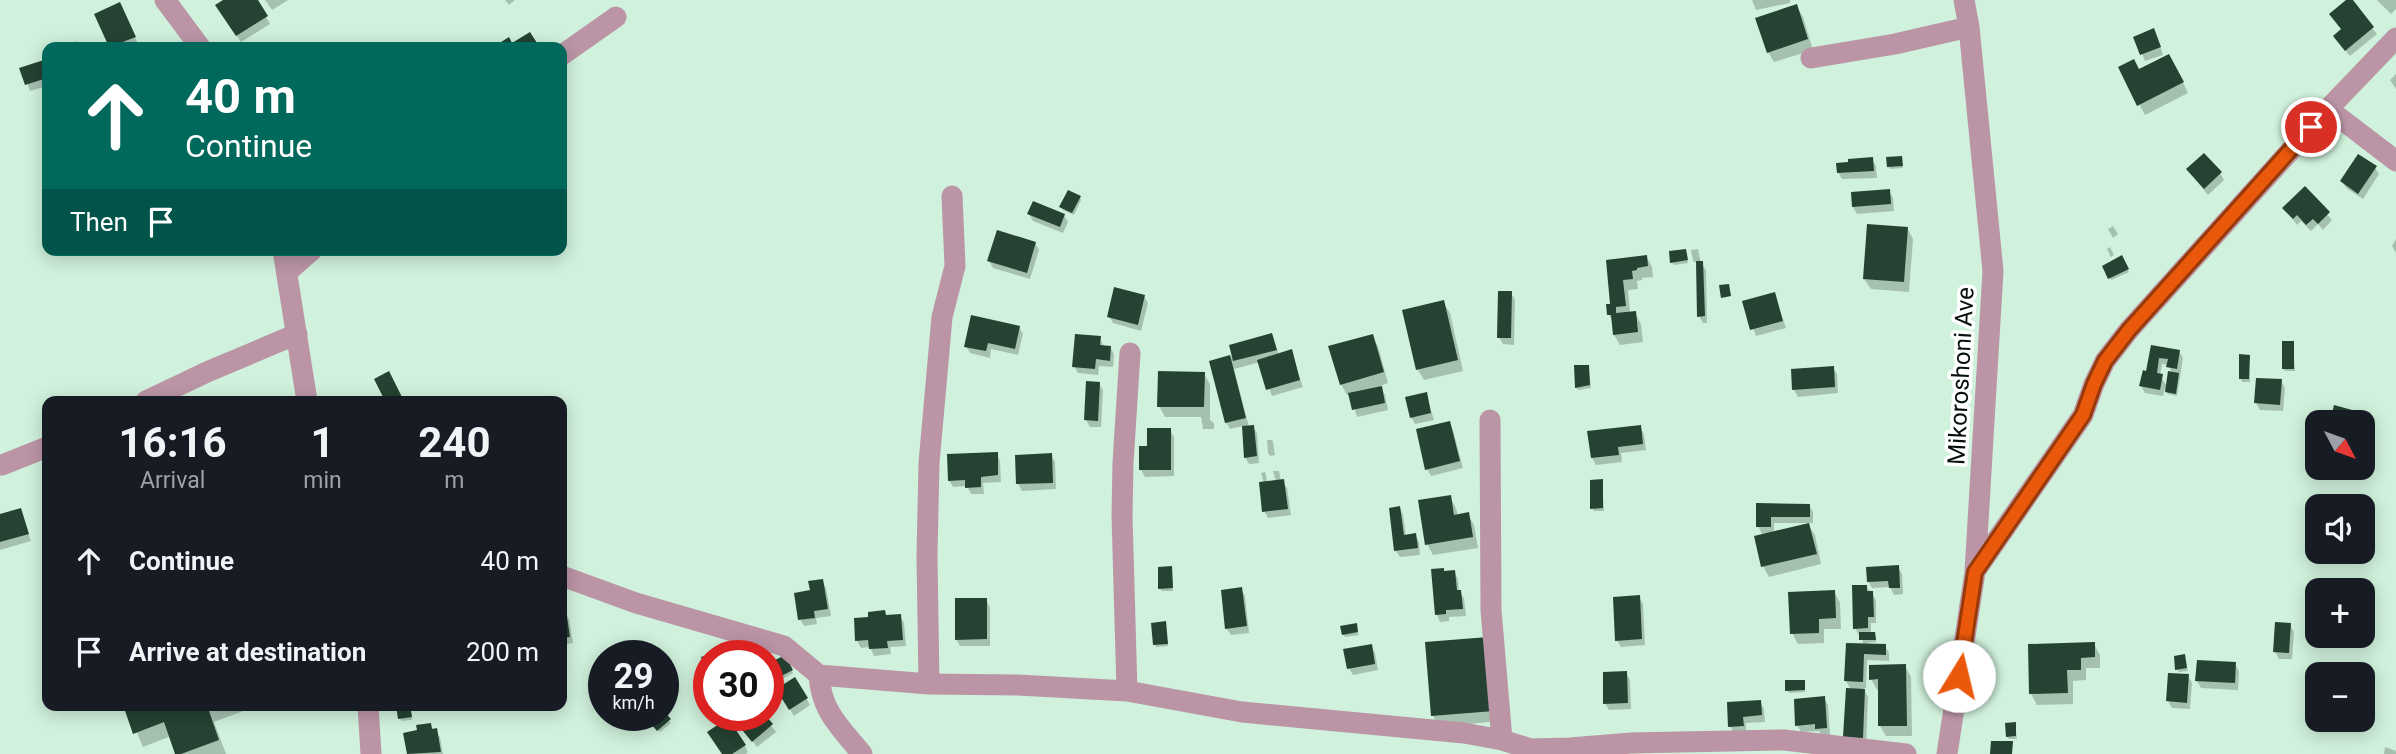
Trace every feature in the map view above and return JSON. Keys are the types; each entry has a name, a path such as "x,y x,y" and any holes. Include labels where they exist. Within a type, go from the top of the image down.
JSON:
{"street":[{"path":"165,0 196,42"},
{"name":"Mikoroshoni Ave","path":"1947,754 1975,572 1993,271 1964,0"},
{"path":"567,51 616,17"},
{"path":"1811,58 1895,44 1969,27"},
{"path":"1975,572 2083,415 2105,361 2129,330 2328,109 2396,38"},
{"path":"2328,109 2396,161"},
{"path":"929,684 929,463 942,317 955,267 952,196"},
{"path":"284,256 306,396"},
{"path":"287,272 305,256"},
{"path":"157,396 297,334"},
{"path":"1127,691 1122,516 1130,354"},
{"path":"1490,420 1491,610 1502,740"},
{"path":"2,466 42,449"},
{"path":"567,578 636,603 784,646 819,675 929,684 1018,685 1127,691 1242,712 1464,733 1531,749 1631,743 1784,740 1906,754"},
{"path":"819,675 820,694 827,712 862,754"},
{"path":"368,711 371,754"}],"building":[{"path":"223,0 258,0 268,16 236,36 215,5"},
{"path":"2346,0 2353,0 2374,27 2345,51 2333,36 2341,29 2329,14"},
{"path":"120,2 136,37 122,42 107,42 94,14"},
{"path":"1797,4 1808,39 1767,53 1755,18"},
{"path":"2154,28 2161,47 2140,55 2133,37"},
{"path":"530,32 536,42 514,42"},
{"path":"2169,54 2184,82 2137,106 2118,67 2134,59 2139,69"},
{"path":"42,61 42,80 25,85 19,68"},
{"path":"2204,153 2222,172 2204,189 2186,169"},
{"path":"2358,154 2377,166 2358,194 2340,181"},
{"path":"1902,156 1903,166 1887,167 1886,157"},
{"path":"1873,157 1874,171 1837,173 1836,163"},
{"path":"2305,186 2330,212 2318,224 2313,219 2306,225 2297,215 2293,219 2282,208"},
{"path":"1890,189 1891,204 1852,207 1851,192"},
{"path":"1068,190 1081,196 1072,213 1059,207"},
{"path":"1033,201 1065,214 1060,227 1027,214"},
{"path":"1867,224 1908,227 1904,282 1863,279"},
{"path":"997,230 1036,242 1027,273 987,261"},
{"path":"1686,249 1688,260 1670,263 1669,251"},
{"path":"1647,255 1648,266 1632,271 1633,279 1623,280 1626,306 1616,307 1616,313 1636,311 1638,332 1613,335 1611,315 1607,315 1606,304 1610,304 1606,260"},
{"path":"2122,255 2129,269 2108,279 2102,266"},
{"path":"1696,261 1703,261 1705,316 1697,317"},
{"path":"1729,284 1731,296 1721,298 1719,285"},
{"path":"1114,287 1145,295 1138,325 1107,317"},
{"path":"1498,291 1512,291 1511,338 1497,338"},
{"path":"1775,292 1783,321 1750,330 1742,301"},
{"path":"1444,300 1458,360 1416,370 1402,310"},
{"path":"971,315 1020,326 1015,349 988,343 986,351 964,347"},
{"path":"1272,333 1277,350 1233,361 1229,345"},
{"path":"1075,334 1101,336 1100,345 1111,346 1110,361 1096,359 1095,369 1072,367"},
{"path":"1373,334 1384,372 1340,385 1328,346"},
{"path":"2282,341 2294,341 2294,369 2282,369"},
{"path":"2151,345 2180,350 2177,369 2166,367 2168,359 2159,358 2157,373 2163,374 2160,390 2139,386 2143,370 2146,371"},
{"path":"1292,349 1300,380 1266,390 1257,360"},
{"path":"2239,354 2250,355 2249,379 2239,379"},
{"path":"1230,355 1246,418 1225,423 1209,361"},
{"path":"1574,365 1589,365 1590,385 1575,388"},
{"path":"1834,366 1835,387 1792,390 1791,369"},
{"path":"389,371 402,396 382,396 374,379"},
{"path":"1158,371 1205,372 1204,407 1157,407"},
{"path":"2168,371 2179,373 2176,394 2165,392"},
{"path":"2256,378 2282,379 2280,405 2254,403"},
{"path":"1086,381 1100,382 1098,421 1084,420"},
{"path":"1382,386 1385,403 1352,410 1348,393"},
{"path":"1427,392 1431,413 1410,418 1405,397"},
{"path":"2334,405 2352,410 2333,410"},
{"path":"1450,421 1460,461 1425,470 1416,429"},
{"path":"1254,425 1257,456 1244,458 1242,426"},
{"path":"1641,425 1643,444 1618,447 1619,455 1591,458 1587,431"},
{"path":"1147,428 1171,428 1171,470 1139,470 1139,446 1147,446"},
{"path":"998,452 998,475 981,477 981,487 965,488 965,480 948,481 947,454"},
{"path":"1052,453 1053,483 1016,484 1015,455"},
{"path":"1284,479 1288,509 1262,512 1259,482"},
{"path":"1603,479 1603,508 1590,509 1590,480"},
{"path":"1451,495 1454,515 1469,512 1473,537 1425,545 1418,500"},
{"path":"1756,503 1810,504 1810,517 1771,517 1771,527 1756,527"},
{"path":"1400,506 1404,535 1416,533 1418,548 1394,551 1389,508"},
{"path":"21,508 29,534 0,542 0,514"},
{"path":"1809,523 1817,554 1761,567 1754,536"},
{"path":"1899,565 1900,588 1889,588 1888,581 1867,582 1866,567"},
{"path":"1172,566 1173,588 1158,589 1158,567"},
{"path":"1444,568 1444,571 1455,570 1463,609 1446,610 1446,614 1435,615 1431,569"},
{"path":"823,579 828,609 814,611 815,618 798,620 794,593 810,590 808,581"},
{"path":"1852,585 1867,585 1867,591 1873,591 1874,617 1868,617 1868,628 1853,629"},
{"path":"1242,587 1247,626 1225,629 1221,590"},
{"path":"1835,590 1836,618 1819,619 1819,633 1790,634 1788,592"},
{"path":"1640,595 1642,639 1615,641 1613,597"},
{"path":"955,598 987,598 987,639 955,640"},
{"path":"885,610 886,615 901,614 903,640 887,641 888,648 869,649 868,640 855,641 854,618 868,617 868,612"},
{"path":"567,617 570,637 567,637"},
{"path":"1166,621 1168,644 1153,645 1151,623"},
{"path":"2275,622 2291,623 2289,653 2273,652"},
{"path":"1357,623 1358,632 1342,635 1340,626"},
{"path":"1859,632 1875,632 1876,640 1859,640"},
{"path":"1488,637 1494,711 1431,716 1425,642"},
{"path":"2095,642 2095,657 2081,658 2081,670 2067,670 2068,693 2029,694 2028,644"},
{"path":"1846,643 1886,644 1886,655 1864,654 1863,682 1844,681"},
{"path":"1372,644 1375,664 1347,669 1343,649"},
{"path":"2185,654 2187,668 2175,670 2174,656"},
{"path":"784,656 793,670 784,674"},
{"path":"2197,660 2236,662 2235,683 2195,681"},
{"path":"1906,664 1907,726 1878,726 1878,679 1869,680 1869,665"},
{"path":"1627,671 1628,703 1603,704 1603,672"},
{"path":"2168,673 2189,674 2187,703 2166,701"},
{"path":"795,677 808,698 789,710 784,702 784,684"},
{"path":"1785,680 1805,680 1805,690 1785,691"},
{"path":"1846,688 1865,689 1863,738 1843,737"},
{"path":"1825,696 1827,728 1815,729 1815,724 1795,726 1794,699"},
{"path":"1761,700 1762,715 1743,717 1744,726 1728,727 1727,702"},
{"path":"125,711 209,711 219,740 175,754 164,722 133,734"},
{"path":"397,711 411,711 412,717 398,719"},
{"path":"2016,722 2016,736 2006,737 2005,723"},
{"path":"431,723 432,729 437,728 441,752 407,754 403,733 417,730 416,725"},
{"path":"737,731 746,745 732,754 722,754 707,732"},
{"path":"743,731 765,731 752,742"},
{"path":"1991,741 2013,741 2012,754 1990,754"}],"route":[{"path":"1959,676 1975,572 2083,415 2105,361 2129,330 2311,127"}]}
